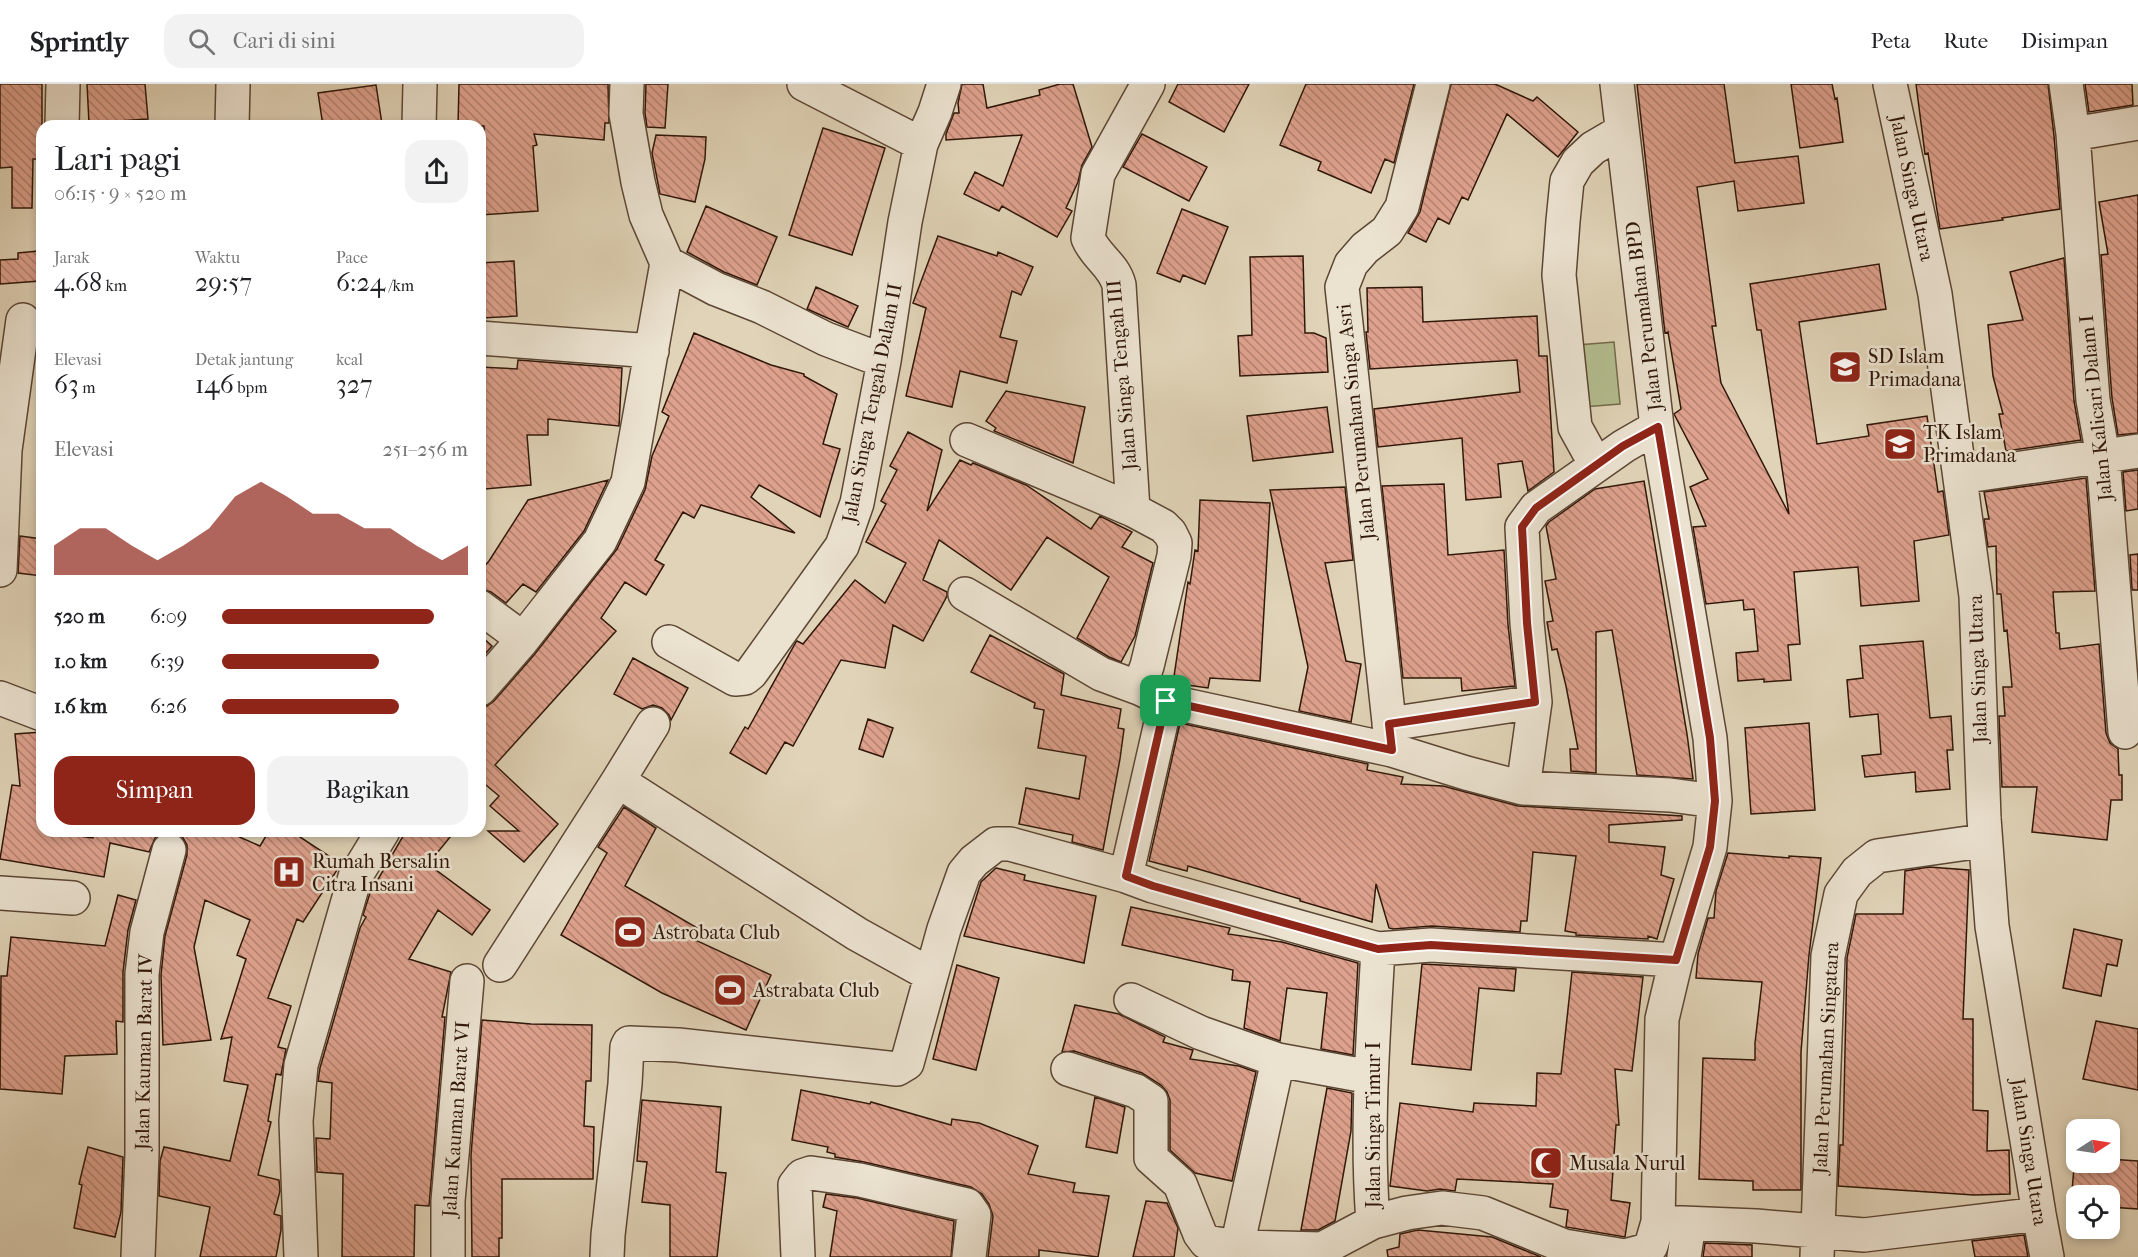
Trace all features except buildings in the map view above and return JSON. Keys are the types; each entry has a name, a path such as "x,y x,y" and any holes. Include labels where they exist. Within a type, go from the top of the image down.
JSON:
{"street":[{"path":"62,120 63,84"},
{"path":"232,120 233,84"},
{"path":"419,120 420,84"},
{"path":"486,681 520,643 600,541 628,482 668,263 646,215 638,182 626,114 627,84"},
{"path":"804,84 921,144"},
{"name":"Jalan Singa Tengah Dalam II","path":"669,642 735,679 745,678 751,673 842,546 857,503 884,360 905,222 921,144 944,84"},
{"name":"Jalan Singa Tengah III","path":"1133,510 1119,285 1117,276 1090,244 1088,238 1098,174 1148,84"},
{"name":"Jalan Perumahan Singa Asri","path":"1390,737 1342,287 1351,264 1365,248 1387,231 1402,207 1433,84"},
{"name":"Jalan Perumahan BPD","path":"1551,1249 1564,1246 1625,1256 1644,1251 1651,1246 1656,1235 1679,1235 1662,1019 1676,960 1710,847 1715,801 1710,738 1658,427 1617,84"},
{"name":"Jalan Singa Utara","path":"1890,84 1935,294 1977,603 1984,818 1992,926 2048,1257"},
{"name":"Jalan Kalicari Dalam I","path":"2066,84 2073,134 2093,400 2103,456 2125,732"},
{"path":"2073,134 2138,123"},
{"path":"1596,465 1575,427 1559,275 1563,221 1567,181 1578,162 1593,148 1622,131"},
{"path":"668,263 716,289 762,307 826,339 884,360"},
{"path":"0,570 5,450 22,320"},
{"path":"486,338 652,351"},
{"path":"1523,788 1535,702 1527,623 1522,527 1536,508 1623,446 1658,427"},
{"path":"967,440 1133,510 1163,526 1175,543 1164,600 1147,666 1153,695 1126,876"},
{"path":"1960,477 2138,451"},
{"path":"965,594 1092,670 1153,695 1390,737 1466,773 1523,788 1670,795 1715,801"},
{"path":"486,611 522,638"},
{"path":"0,698 36,712"},
{"path":"1390,737 1535,702"},
{"path":"500,965 653,724"},
{"path":"618,780 857,934 931,975"},
{"path":"301,1257 296,1121 301,1065 355,878 379,837"},
{"name":"Jalan Perumahan Singatara","path":"1818,1244 1828,956 1841,894 1857,872 1877,856 1975,842"},
{"path":"608,1257 608,1236 629,1042 678,1045 897,1069 907,1063 944,928 964,873 974,861 996,844 1010,844 1378,949 1431,945 1676,960"},
{"name":"Jalan Kauman Barat IV","path":"138,1257 142,1154 142,974 147,932 169,850"},
{"path":"0,893 73,898"},
{"name":"Jalan Singa Timur I","path":"1378,949 1371,1077 1370,1186 1373,1222 1407,1213 1442,1208 1483,1213 1551,1249"},
{"name":"Jalan Kauman Barat VI","path":"448,1257 448,1201 466,981"},
{"path":"1131,1000 1201,1033 1278,1060 1371,1077"},
{"path":"1237,1246 1278,1060"},
{"path":"1068,1069 1136,1091 1151,1101 1151,1158 1180,1184 1200,1234 1206,1242 1322,1253 1373,1222"},
{"path":"798,1257 795,1185 798,1179 811,1173 860,1180 967,1205 974,1215 969,1257"},
{"path":"1679,1235 1818,1244 1864,1235 2039,1214"}],"green space":[{"path":"1614,342 1620,404 1583,407 1577,345"}],"place":[{"name":"SD Islam Primadana","path":"1845,367"},
{"name":"TK Islam Primadana","path":"1900,444"},
{"name":"Rumah Bersalin Citra Insani","path":"289,872"},
{"name":"Astrobata Club","path":"630,932"},
{"name":"Astrabata Club","path":"730,990"},
{"name":"Musala Nurul","path":"1546,1163"}],"route":[{"path":"1658,427 1714,768 1715,801 1710,847 1676,960 1431,945 1378,949 1153,886 1126,876 1166,701 1392,750 1389,724 1535,702 1527,623 1522,527 1536,508 1623,446 1658,427"}]}
